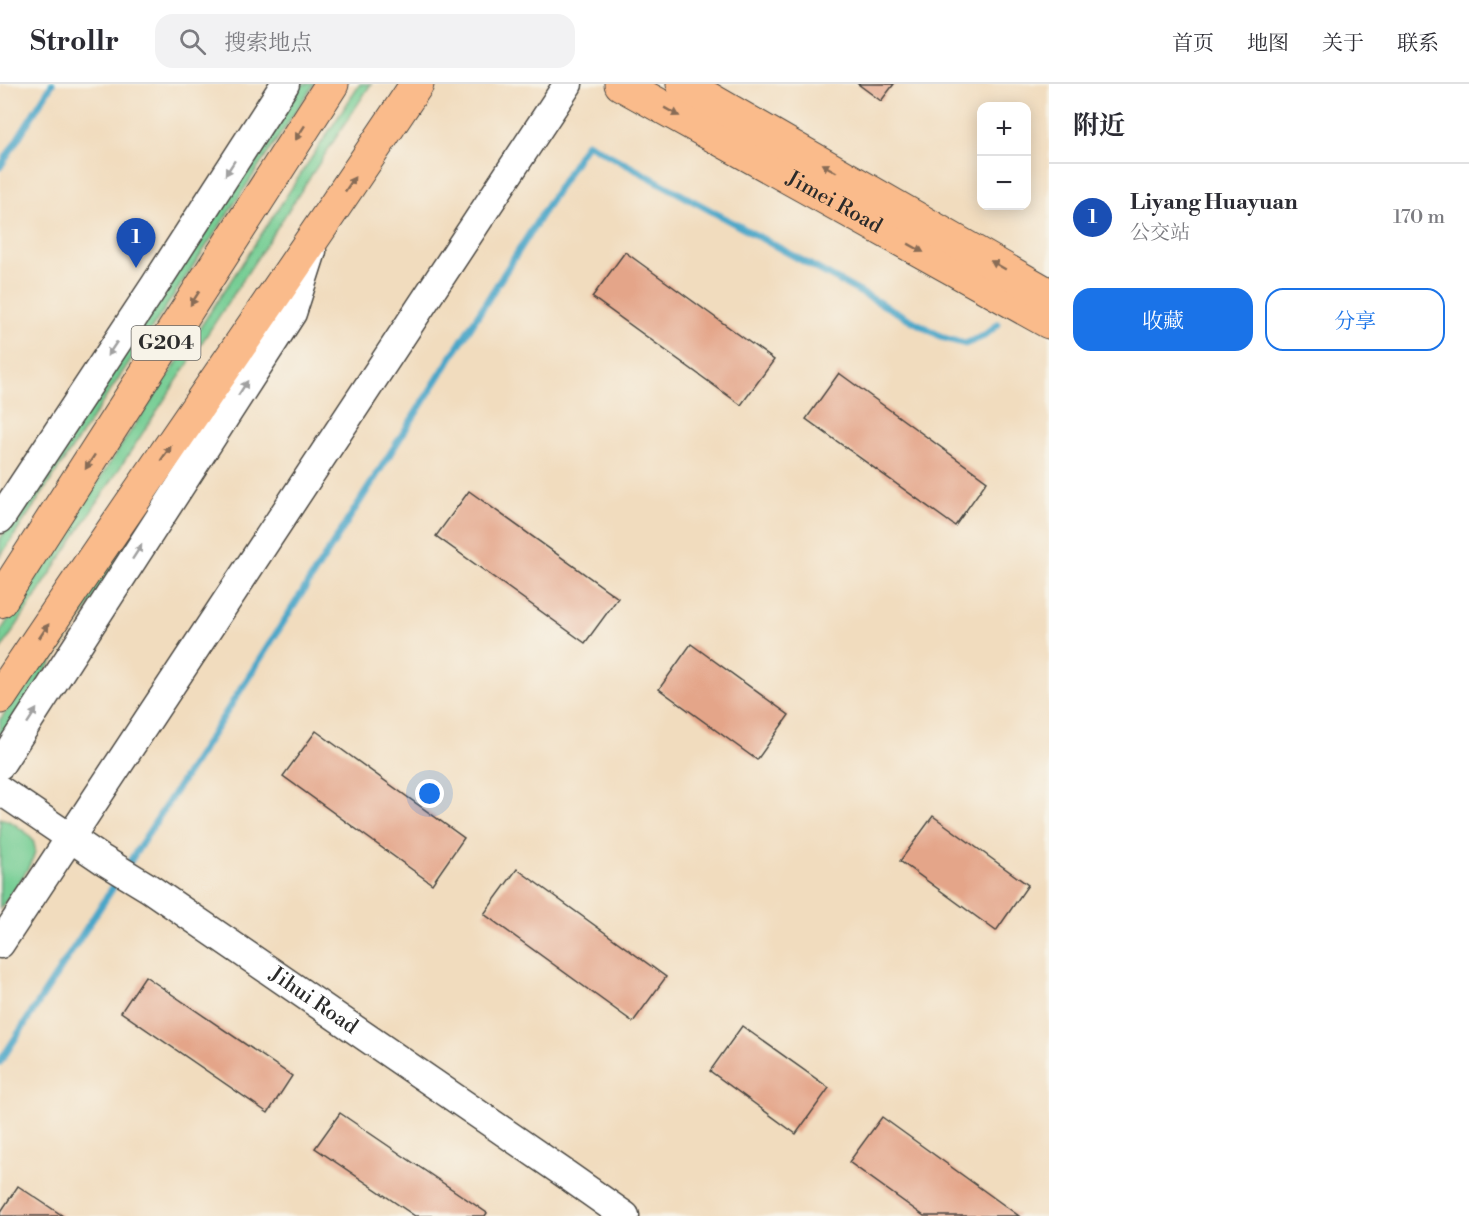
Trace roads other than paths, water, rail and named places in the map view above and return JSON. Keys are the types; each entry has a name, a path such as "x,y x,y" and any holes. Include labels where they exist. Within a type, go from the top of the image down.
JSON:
{"main road":[{"name":"G204","path":"0,601 332,84"},
{"name":"G204","path":"0,697 318,233 417,84"},
{"name":"Jimei Road","path":"621,84 1049,322"},
{"name":"Jimei Road","path":"682,84 1049,295"}],"street":[{"path":"0,519 285,84"},
{"path":"0,944 568,84"},
{"path":"0,765 292,313 318,233"},
{"name":"Jihui Road","path":"0,790 103,860 149,888 625,1216"}],"waterway":[{"path":"0,167 52,84"},
{"path":"127,866 587,143 944,338 965,344 984,336 998,324"},
{"path":"0,1062 119,878"}],"place":[{"name":"Liyang Huayuan","path":"136,268"}]}
